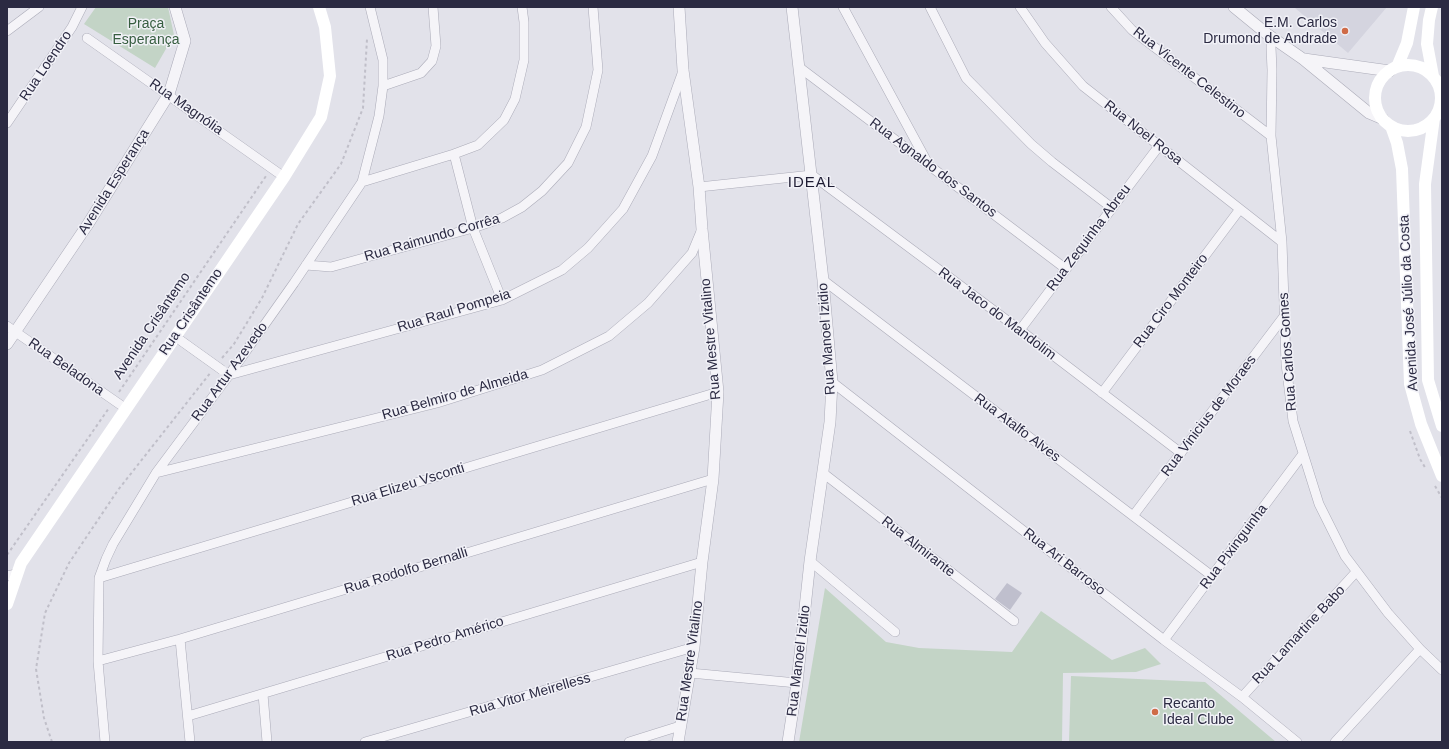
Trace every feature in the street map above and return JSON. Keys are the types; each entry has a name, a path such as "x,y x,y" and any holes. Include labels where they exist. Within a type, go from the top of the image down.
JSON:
{"main road":[{"name":"Rua Crisântemo","path":"7,604 12,575 126,408 177,338 284,177 321,117 330,76 325,27 319,7"},
{"path":"1394,69 1407,43 1414,7"},
{"path":"1432,7 1429,20 1427,44 1432,76"},
{"path":"1406,65 1416,66 1425,70 1432,76 1440,89 1442,97 1438,112 1434,118 1427,125 1409,131 1400,129 1387,122 1378,110 1376,99 1377,88 1382,78 1394,69 1406,65"},
{"name":"Avenida José Júlio da Costa","path":"1434,118 1425,184 1428,380 1442,426"},
{"name":"Avenida José Júlio da Costa","path":"1387,122 1397,143 1402,169 1410,384 1421,424 1442,476"}],"street":[{"path":"7,31 39,7"},
{"name":"Rua Loendro","path":"7,123 72,27 82,7"},
{"name":"Avenida Esperança","path":"7,344 11,329 88,224 169,94 185,41 175,7"},
{"name":"Rua Artur Azevedo","path":"105,742 98,661 99,578 113,544 221,368 306,264 362,182 380,116 383,86 383,60 370,7"},
{"path":"383,86 421,73 432,61 436,46 433,7"},
{"path":"362,182 454,154 478,145 504,120 515,100 524,60 524,22 522,7"},
{"name":"Rua Raimundo Corrêa","path":"306,264 331,267 473,228 502,218 522,207 542,191 568,163 586,127 598,70 593,7"},
{"name":"Rua Mestre Vitalino","path":"678,742 694,647 702,562 713,479 718,392 699,187 683,70 679,7"},
{"name":"Rua Manoel Izidio","path":"788,742 797,683 810,561 830,422 832,382 812,176 792,7"},
{"path":"843,7 928,163"},
{"path":"930,7 966,78 1031,144 1112,208"},
{"name":"Rua Noel Rosa","path":"1020,7 1045,43 1083,86 1282,242"},
{"name":"Rua Vicente Celestino","path":"1111,7 1132,30 1271,136"},
{"path":"1234,7 1272,37 1304,59 1369,113 1387,122"},
{"name":"Rua Carlos Gomes","path":"1272,37 1271,136 1282,242 1286,364 1293,421 1319,504 1345,556 1388,613 1420,649 1442,670"},
{"name":"Rua Magnólia","path":"87,38 169,94 284,177"},
{"path":"1304,59 1335,64 1394,69"},
{"path":"1327,78 1335,64"},
{"name":"Rua Agnaldo dos Santos","path":"799,67 928,163 1066,269"},
{"name":"Rua Raul Pompeia","path":"221,368 502,300 562,270 588,248 623,209 652,156 683,70"},
{"name":"Rua Zequinha Abreu","path":"1020,330 1159,146"},
{"path":"454,154 473,228 502,300"},
{"path":"699,187 812,176"},
{"name":"Rua Jaco do Mandolim","path":"812,176 1020,330 1181,453"},
{"name":"Rua Ciro Monteiro","path":"1102,393 1240,209"},
{"name":"Rua Belmiro de Almeida","path":"156,473 438,403 542,370 609,336 648,303 692,254 702,229"},
{"name":"Rua Atalfo Alves","path":"823,280 1212,576"},
{"name":"Rua Vinicius de Moraes","path":"1133,516 1285,315"},
{"name":"Rua Beladona","path":"11,329 126,408"},
{"path":"177,338 221,368"},
{"name":"Rua Ari Barroso","path":"832,382 1164,640 1242,697 1297,742"},
{"name":"Rua Elizeu Vsconti","path":"99,578 718,392"},
{"name":"Rua Pixinguinha","path":"1164,640 1303,454"},
{"name":"Rua Almirante","path":"823,474 1014,621"},
{"name":"Rua Rodolfo Bernalli","path":"98,661 180,639 713,479"},
{"path":"810,561 895,632"},
{"name":"Rua Pedro Américo","path":"188,716 702,562"},
{"name":"Rua Lamartine Babo","path":"1242,697 1356,572"},
{"path":"180,639 190,742"},
{"name":"Rua Vitor Meirelless","path":"365,742 694,647"},
{"path":"1335,742 1420,649"},
{"path":"690,673 797,683"},
{"path":"263,694 267,742"},
{"path":"629,742 680,726"}],"path":[{"path":"52,742 44,718 36,669 45,613 69,563 118,490 187,400 221,368 262,298 298,224 341,164 363,108 367,39"},
{"name":"Avenida Crisântemo","path":"7,555 114,400 271,167"}],"shaded area":[{"name":"E.M. Carlos Drumond de Andrade","path":"1387,7 1348,53 1295,8"}],"green space":[{"name":"Praça Esperança","path":"96,7 168,7 174,35 155,68 84,24"},
{"path":"825,588 886,642 919,648 1012,652 1041,611 1112,660 1145,648 1161,664 1136,672 1063,673 1062,742 799,742"},
{"name":"Recanto Ideal Clube","path":"1071,676 1205,682 1276,742 1069,742"}],"building":[{"path":"1007,583 1022,593 1010,610 995,599"}],"place":[{"name":"E.M. Carlos Drumond de Andrade","path":"1345,31"},
{"name":"Recanto Ideal Clube","path":"1155,712"}],"district":[{"name":"IDEAL","path":"812,183"}]}
